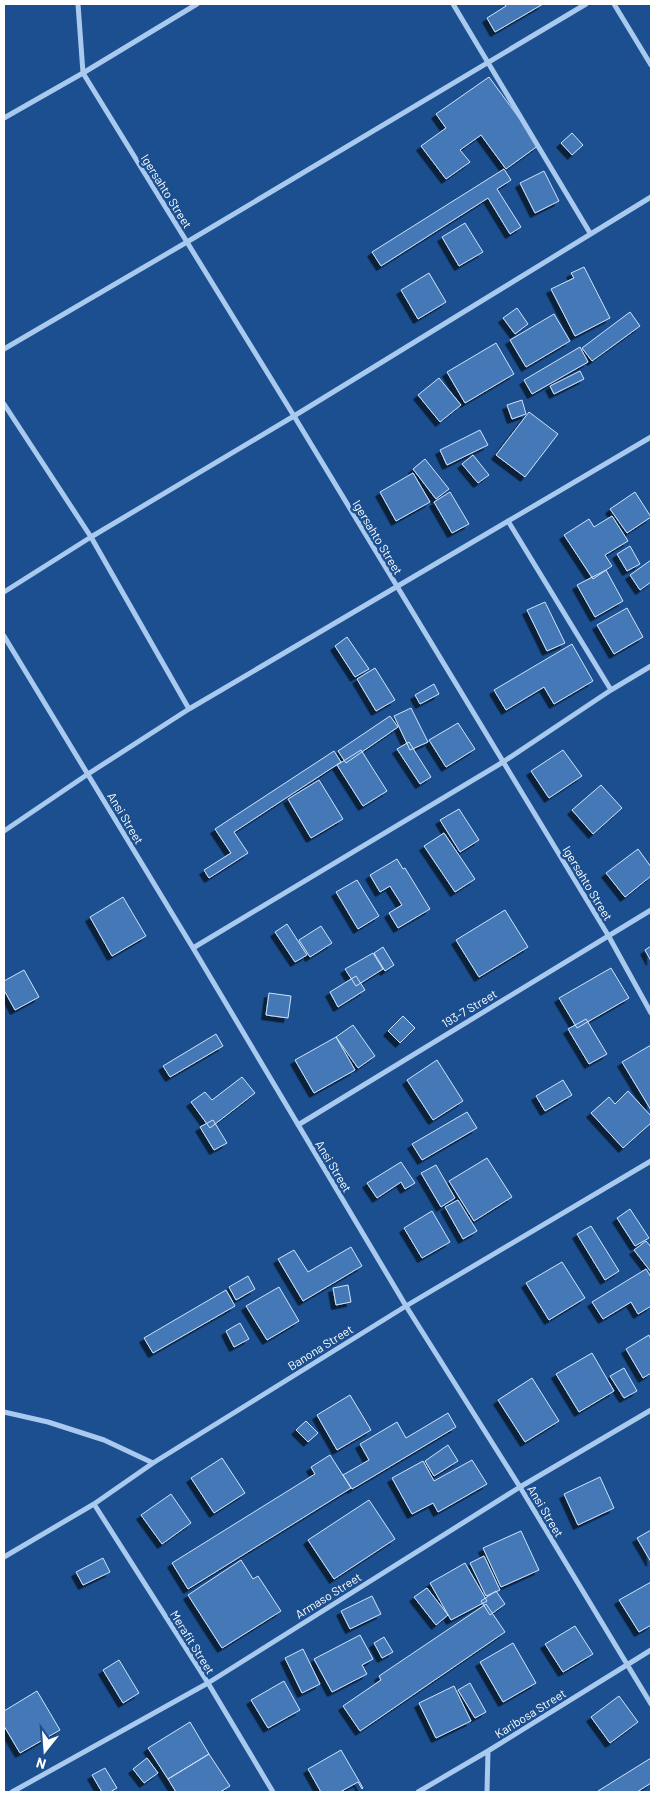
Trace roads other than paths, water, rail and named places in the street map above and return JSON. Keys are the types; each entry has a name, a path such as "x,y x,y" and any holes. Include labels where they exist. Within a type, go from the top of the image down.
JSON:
{"street":[{"path":"78,4 83,73"},
{"path":"4,118 197,4"},
{"path":"453,4 590,233"},
{"path":"4,348 187,242 586,4"},
{"path":"614,4 651,65"},
{"name":"Igersahto Street","path":"83,73 294,416 608,935 651,1013"},
{"path":"4,592 91,537 294,416 651,197"},
{"path":"4,404 91,537 189,709"},
{"path":"4,831 189,709 651,437"},
{"path":"508,521 611,690"},
{"name":"Ansi Street","path":"4,636 193,948 406,1306 520,1487 651,1704"},
{"path":"193,948 503,762 611,690 651,666"},
{"name":"193-7 Street","path":"298,1125 651,910"},
{"name":"Banona Street","path":"4,1557 94,1504 153,1463 406,1306 651,1160"},
{"name":"Armaso Street","path":"12,1792 208,1683 520,1487 651,1410"},
{"path":"4,1412 48,1422 94,1437 153,1463"},
{"name":"Merafit Street","path":"94,1504 208,1683 273,1792"},
{"name":"Karibosa Street","path":"418,1792 651,1650"},
{"path":"487,1792 488,1751"}]}
